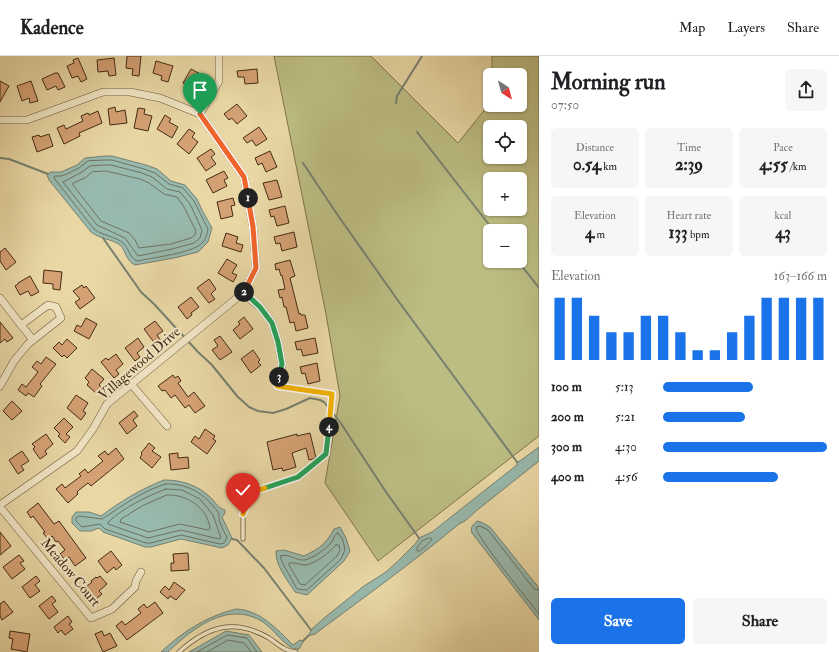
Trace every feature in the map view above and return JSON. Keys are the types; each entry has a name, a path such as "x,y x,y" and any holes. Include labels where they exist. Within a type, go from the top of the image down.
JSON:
{"street":[{"path":"2,119 27,120 103,92 130,92 160,98 200,114 219,81 219,56"},
{"name":"Villagewood Drive","path":"0,506 77,452 93,429 107,404 243,293 256,268 253,227 244,177 200,114"},
{"path":"243,293 260,307 272,323 278,342 282,364 277,386"},
{"path":"0,298 33,340"},
{"path":"0,386 14,360 33,340 61,318 56,307 48,305 21,325"},
{"path":"131,384 167,426"},
{"name":"Meadow Court","path":"0,506 92,618 112,609 135,587 136,581 141,572"}],"lane":[{"path":"243,539 243,514 252,492 298,477 326,454 332,394 277,386"},
{"path":"179,652 193,640 205,633 228,626 248,628 260,633 290,652 296,652"}],"green space":[{"path":"274,56 371,56 458,143 483,112 527,112 527,68 492,68 492,56 539,56 539,436 378,561 325,483 340,396 326,314"}],"water":[{"path":"112,156 146,165 157,169 171,181 185,185 197,199 212,228 208,242 198,252 135,265 127,258 120,245 91,232 49,180 47,175 50,172 61,172 77,165 85,158"},
{"path":"539,447 539,461 465,521 459,524 315,634 308,636 312,629 323,619 364,586 386,572 416,543 419,538 432,532 517,465 517,462"},
{"path":"164,480 189,484 206,493 219,507 225,510 222,517 232,538 228,545 222,548 181,539 151,547 145,547 103,532 99,528 91,531 80,531 72,523 72,517 76,512 89,512 101,516 131,496"},
{"path":"477,521 490,527 539,588 539,620 472,533 471,531 473,525"},
{"path":"340,527 346,538 350,551 344,561 307,595 295,592 280,567 276,556 276,551 284,550 304,556 322,545 334,529"},
{"path":"236,609 253,613 268,621 293,645 300,640 303,641 302,644 299,649 293,649 263,622 250,616 237,614 224,615 200,626 188,634 168,652 161,652 186,631 205,620"},
{"path":"226,631 249,635 262,652 189,652"}],"building":[{"path":"127,56 141,56 139,76 132,75 133,69 126,68"},
{"path":"78,58 87,79 81,82 78,76 72,78 67,66 74,63 73,60"},
{"path":"114,58 116,75 109,76 108,71 98,72 97,60"},
{"path":"156,61 173,66 168,82 161,80 162,76 153,73"},
{"path":"191,69 204,76 195,93 189,90 191,87 183,83"},
{"path":"257,69 258,83 245,84 244,77 238,77 237,71"},
{"path":"58,73 65,87 58,90 56,86 47,90 42,79"},
{"path":"0,81 9,86 0,102"},
{"path":"31,81 38,101 30,103 29,98 22,101 17,86"},
{"path":"237,104 247,116 237,124 232,118 229,120 224,114"},
{"path":"115,107 116,112 125,110 127,123 110,125 108,109"},
{"path":"138,108 145,109 144,114 152,116 148,131 134,128"},
{"path":"98,111 102,123 79,133 80,136 64,144 57,128 64,125 66,129 83,121 81,116 88,113 89,115"},
{"path":"165,115 171,119 169,122 178,127 172,138 157,129"},
{"path":"259,127 267,139 256,146 252,140 247,143 243,138"},
{"path":"189,129 195,133 192,137 198,142 189,154 177,144"},
{"path":"49,134 53,146 37,152 32,137 39,135 40,137"},
{"path":"211,149 215,154 211,157 216,164 206,171 197,158"},
{"path":"270,151 277,167 266,172 262,163 258,165 255,158"},
{"path":"224,171 228,178 224,180 227,186 213,193 206,180"},
{"path":"277,180 282,197 269,200 263,183"},
{"path":"233,198 235,205 231,206 233,216 221,219 217,202"},
{"path":"285,206 289,223 277,226 274,216 271,217 269,210"},
{"path":"294,232 297,247 282,251 280,243 276,244 274,237"},
{"path":"226,233 238,237 236,243 243,245 241,252 222,246"},
{"path":"5,248 16,262 6,270 0,261 0,252"},
{"path":"227,259 237,265 232,273 237,275 233,282 218,273"},
{"path":"290,260 295,276 290,278 299,314 305,315 308,328 296,331 294,322 290,323 282,297 280,298 278,290 285,289 282,275 281,276 279,269 276,270 275,264"},
{"path":"44,270 62,272 60,290 53,289 53,284 43,283"},
{"path":"30,276 39,292 31,296 28,291 20,295 15,286"},
{"path":"209,279 216,289 211,294 215,299 209,303 197,288"},
{"path":"82,285 84,288 86,286 95,298 80,309 75,302 80,299 73,291"},
{"path":"191,297 199,307 191,313 192,315 187,319 178,307"},
{"path":"244,317 253,329 240,339 233,330 240,324 238,322"},
{"path":"86,318 97,324 89,339 74,331 77,325 81,327"},
{"path":"155,321 163,331 157,335 161,341 156,345 144,329"},
{"path":"0,322 13,338 7,342 5,339 0,343"},
{"path":"220,336 232,352 220,360 212,350 218,346 214,340"},
{"path":"138,338 144,347 137,353 140,357 135,361 125,348"},
{"path":"315,338 318,353 303,356 301,349 297,350 295,342"},
{"path":"67,339 77,348 67,358 64,355 62,357 53,348 59,342 62,345"},
{"path":"253,350 260,360 258,362 261,365 251,373 241,359"},
{"path":"116,354 123,364 116,370 119,374 114,378 101,362 106,358 108,360"},
{"path":"46,357 56,364 40,384 42,386 34,397 28,393 26,396 18,390 22,384 26,387 38,372 32,367 37,361 41,364"},
{"path":"317,363 320,381 308,384 305,373 302,374 300,367"},
{"path":"92,369 104,379 99,385 102,388 97,394 87,385 89,382 85,378"},
{"path":"173,375 175,378 178,376 181,381 178,383 188,397 194,392 205,406 195,413 189,405 185,408 175,395 171,398 165,390 162,391 158,386"},
{"path":"76,395 88,403 83,411 86,413 81,420 67,408"},
{"path":"12,401 22,411 12,420 3,411"},
{"path":"134,411 138,416 133,420 137,426 127,434 119,423"},
{"path":"64,418 73,427 66,434 70,437 65,443 58,436 60,434 54,428"},
{"path":"205,429 215,436 213,439 216,441 207,454 191,442 195,436 199,439"},
{"path":"310,433 316,458 309,460 306,448 292,453 296,467 283,471 282,468 273,470 267,442 297,434 297,436"},
{"path":"46,434 53,444 45,451 47,454 40,459 33,449 35,447 32,444"},
{"path":"149,443 155,448 152,451 161,457 152,468 140,458 141,453"},
{"path":"116,448 124,459 91,486 88,483 79,490 77,492 78,494 68,503 56,489 62,484 65,488 81,476 79,474 85,469 88,473 103,461 98,456 105,451 108,455"},
{"path":"22,451 29,461 21,466 24,470 18,474 9,460"},
{"path":"178,453 178,458 188,457 189,468 171,470 169,454"},
{"path":"38,503 54,524 59,521 86,558 75,566 69,557 65,560 60,554 65,550 58,541 56,542 52,536 48,539 43,533 45,532 33,516 31,518 27,512"},
{"path":"0,532 11,546 0,555"},
{"path":"111,551 122,565 116,570 114,567 107,573 98,561"},
{"path":"188,553 189,570 171,571 171,563 174,563 173,554"},
{"path":"19,555 24,561 20,563 25,569 12,579 3,567"},
{"path":"36,576 40,581 35,585 40,591 30,598 22,587"},
{"path":"100,576 107,584 99,591 102,594 96,599 86,587 96,577 97,578"},
{"path":"174,582 185,590 176,600 170,596 168,599 160,592 165,586 169,590"},
{"path":"52,596 56,601 52,604 58,612 49,619 39,606"},
{"path":"4,601 13,612 2,620 0,616 0,604"},
{"path":"155,602 163,613 127,640 116,626 122,621 125,625 141,613 138,609 144,604 147,608"},
{"path":"68,616 72,622 69,624 73,629 65,635 61,630 58,633 54,627"},
{"path":"10,631 30,634 27,652 11,649 13,639 9,638"},
{"path":"102,631 104,636 110,633 117,646 103,652 95,634"}],"waterway":[{"path":"396,103 397,96 422,56"},
{"path":"417,132 489,224"},
{"path":"0,158 9,159 48,174"},
{"path":"303,163 399,302 517,462"},
{"path":"103,238 141,292 212,365 237,396 249,407 258,411 273,413 310,398 324,402 340,422 386,492 419,538"},
{"path":"523,268 539,288"},
{"path":"232,539 237,540 264,568 311,630"},
{"path":"303,641 308,636"}],"route":[{"path":"200,114 244,177 253,227 256,268 243,293 260,307 272,323 278,342 282,364 277,386 332,394 326,454 298,477 252,492 243,514"}]}
